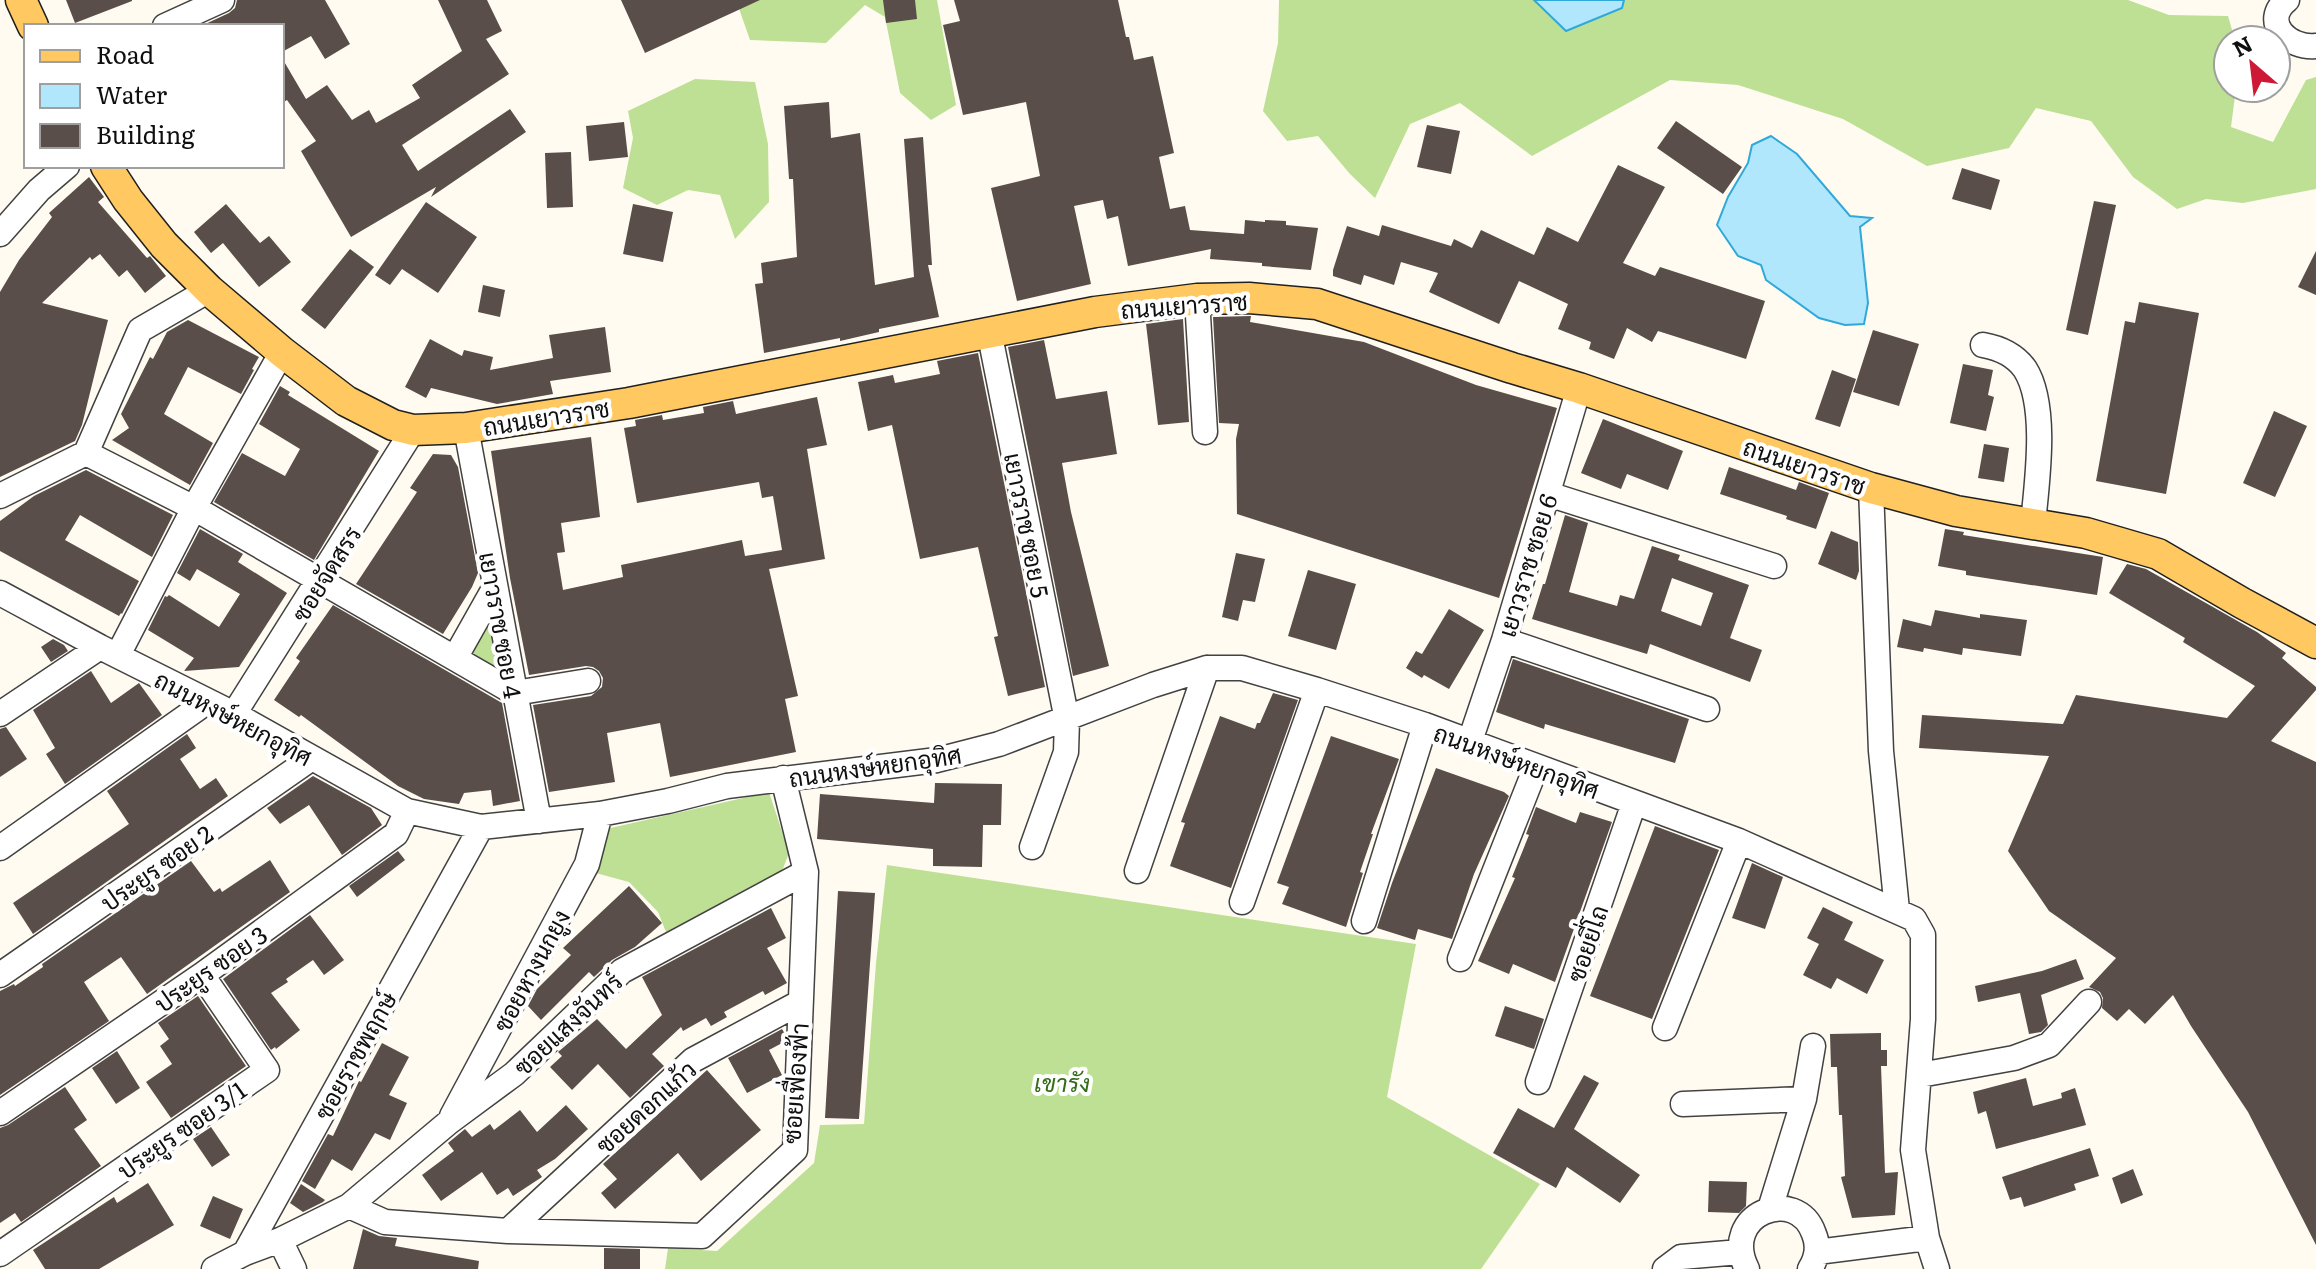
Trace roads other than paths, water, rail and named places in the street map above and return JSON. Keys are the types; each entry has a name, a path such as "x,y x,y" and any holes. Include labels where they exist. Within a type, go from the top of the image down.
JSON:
{"main road":[{"path":"21,0 32,24"},
{"name":"ถนนเยาวราช","path":"107,168 164,245 209,290 346,401 393,425 413,430 466,428 629,403 1095,312 1197,299 1249,298 1317,304 1579,388 1871,488 1956,511 2086,533 2158,554 2316,643"}],"street":[{"path":"169,24 222,0"},
{"path":"2287,0 2277,12 2277,24 2283,35 2292,43 2316,46"},
{"path":"0,234 39,190 65,168"},
{"path":"0,496 86,453 140,330 209,290"},
{"path":"1197,299 1205,432"},
{"name":"เยาวราช ซอย 5","path":"989,331 1067,720 1066,752 1032,847"},
{"path":"1983,345 2011,355 2024,368 2031,382 2036,401 2040,452 2033,523"},
{"path":"0,714 109,651 282,352"},
{"name":"เยาวราช ซอย 6","path":"1470,741 1504,640 1579,388"},
{"name":"เยาวราช ซอย 4","path":"466,428 539,821"},
{"name":"ซอยจัดสรร","path":"234,714 413,430"},
{"path":"86,453 194,508 515,693 588,681"},
{"path":"1871,488 1881,751 1897,910 1914,919 1923,935 1923,1019 1913,1150 1927,1238 1937,1269"},
{"path":"1548,494 1774,566"},
{"path":"455,658 495,587"},
{"name":"ถนนหงษ์หยกอุทิศ","path":"0,593 234,714 407,811 481,827 600,814 727,786 937,760 999,744 1153,685 1207,668 1242,668 1470,741 1739,841 1897,910"},
{"path":"1504,640 1707,709"},
{"path":"1137,871 1207,668"},
{"path":"1242,902 1317,690"},
{"path":"0,848 208,701"},
{"path":"1364,921 1425,725"},
{"name":"ประยูร ซอย 2","path":"0,975 312,758"},
{"path":"1460,959 1536,767"},
{"name":"ซอยเฟื่องฟ้า","path":"349,1206 385,1222 508,1231 702,1236 795,1150 806,872 783,778"},
{"name":"ซอยยี่โถ","path":"1538,1082 1634,803"},
{"name":"ประยูร ซอย 3","path":"0,1113 202,975 396,834 407,811"},
{"name":"ซอยหางนกยูง","path":"449,1122 587,864 600,814"},
{"name":"ซอยราชพฤกษ์","path":"245,1253 481,827"},
{"path":"1665,1028 1739,841"},
{"name":"ซอยแสงจันทร์","path":"245,1253 280,1240 349,1206 449,1122 514,1074 622,971 806,872"},
{"name":"ประยูร ซอย 3/1","path":"0,1254 267,1070 202,975"},
{"path":"1920,1075 2014,1058 2049,1045 2089,1002"},
{"name":"ซอยดอกแก้ว","path":"508,1231 693,1060 799,1003"},
{"path":"1770,1209 1804,1099 1813,1046"},
{"path":"1683,1104 1804,1099"},
{"path":"1665,1269 1681,1257 1743,1260 1739,1243 1743,1230 1751,1219 1770,1209 1793,1211 1805,1218 1817,1242 1814,1260 1927,1238"},
{"path":"280,1240 294,1269"},
{"path":"214,1269 245,1253"}],"water":[{"path":"1534,0 1624,0 1622,8 1566,31"},
{"path":"1771,136 1797,154 1850,216 1872,218 1860,227 1868,303 1864,324 1845,325 1819,318 1766,280 1761,265 1738,256 1717,225 1728,197 1748,163 1752,145"}],"park label":[{"name":"เขารัง","path":"1062,1081"}]}
